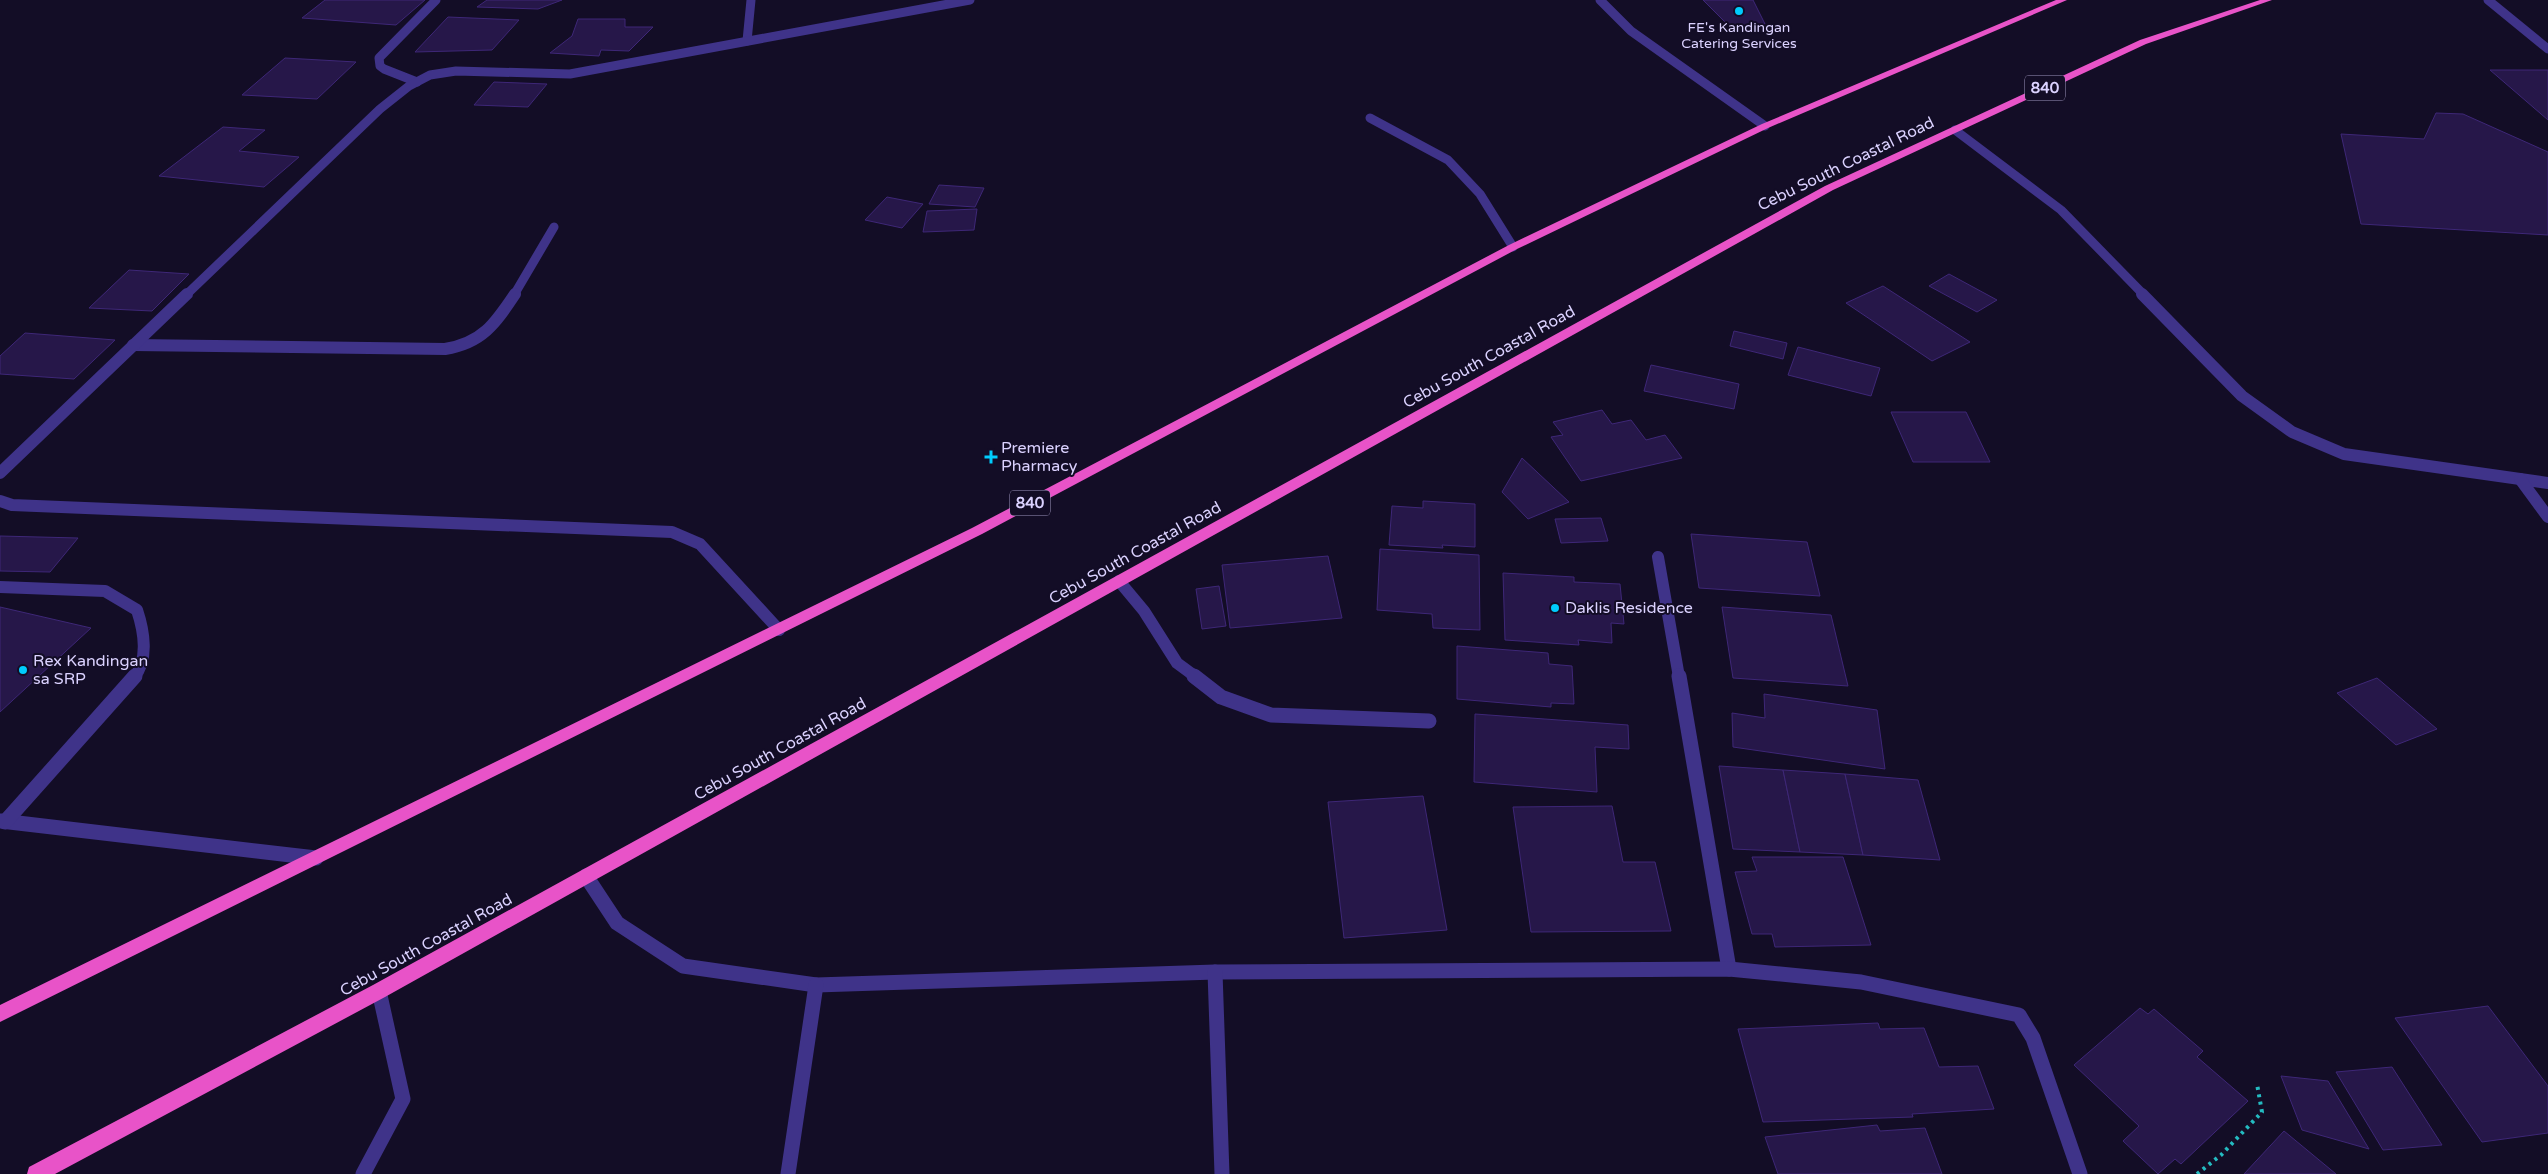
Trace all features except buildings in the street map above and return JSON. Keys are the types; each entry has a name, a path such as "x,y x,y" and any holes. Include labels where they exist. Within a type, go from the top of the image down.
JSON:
{"highway":[{"name":"840","path":"0,1014 977,531 1513,247 1765,126 2063,0"},
{"name":"Cebu South Coastal Road","path":"36,1174 378,991 1829,188 2143,42 2268,0"}],"street":[{"path":"417,82 384,70 378,62 383,52 436,0"},
{"path":"747,41 751,0"},
{"path":"0,473 380,109 417,82 430,75 456,71 570,74 970,0"},
{"path":"1600,0 1631,31 1765,126"},
{"path":"2488,0 2548,49"},
{"path":"1370,118 1448,160 1480,194 1513,247"},
{"path":"1955,130 2061,210 2242,396 2292,432 2344,454 2548,483"},
{"path":"133,345 432,350 464,346 481,336 497,319 554,228"},
{"path":"2520,479 2548,517"},
{"path":"0,501 12,505 672,532 700,544 778,630"},
{"path":"1658,557 1729,969"},
{"path":"1119,581 1144,612 1177,663 1221,697 1271,715 1429,721"},
{"path":"0,587 105,591 137,610 144,632 141,668 3,821"},
{"path":"3,821 316,858"},
{"path":"586,876 617,923 683,966 816,985 1215,972 1729,969 1862,982 2019,1015 2033,1038 2080,1174"},
{"path":"1215,972 1222,1174"},
{"path":"788,1174 816,985"},
{"path":"363,1174 403,1099 378,991"}],"path":[{"path":"2197,1174 2221,1155 2262,1112 2257,1084"}],"place":[{"name":"FE's Kandingan Catering Services","path":"1739,11"},
{"name":"Premiere Pharmacy","path":"991,457"},
{"name":"Daklis Residence","path":"1555,608"},
{"name":"Rex Kandingan sa SRP","path":"23,670"}]}
